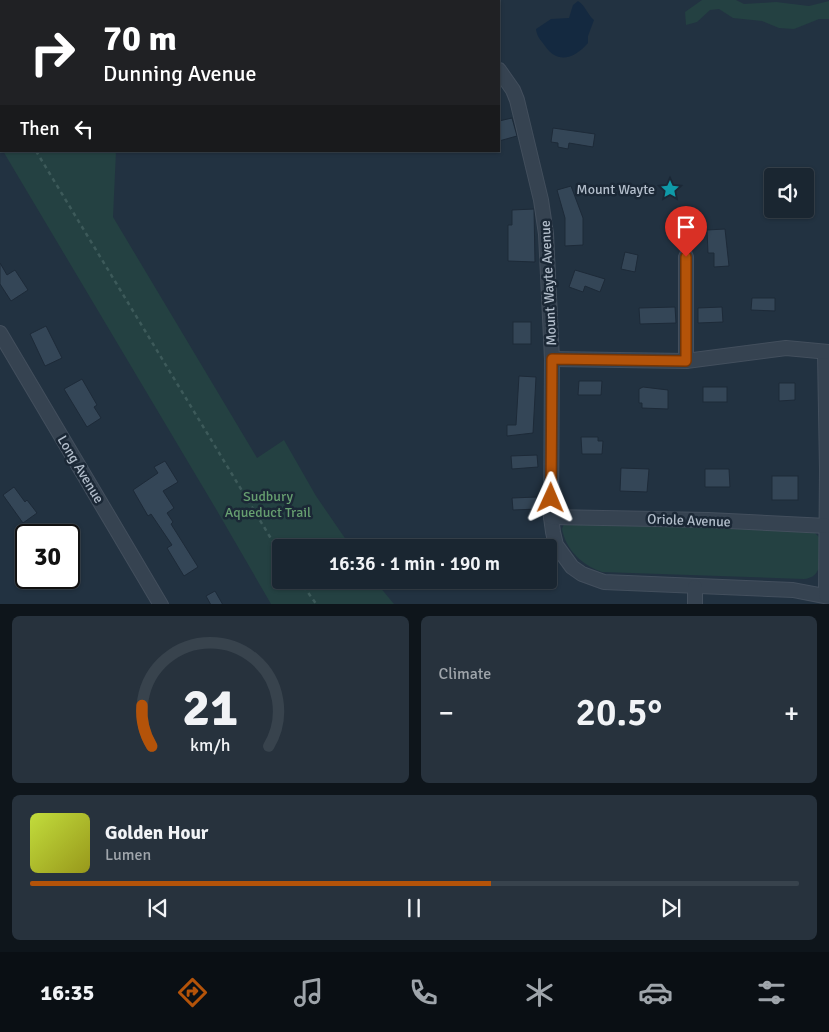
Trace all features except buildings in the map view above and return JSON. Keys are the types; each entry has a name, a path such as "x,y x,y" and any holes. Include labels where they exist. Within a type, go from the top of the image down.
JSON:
{"street":[{"name":"Mount Wayte Avenue","path":"500,71 513,90 517,100 542,200 546,234 552,359 551,517 556,544 572,567 593,580 616,584 793,590 827,596"},
{"path":"686,257 686,361"},
{"name":"Long Avenue","path":"0,333 161,604"},
{"path":"552,359 686,361 786,348 827,352 827,596"},
{"name":"Oriole Avenue","path":"551,517 708,520 827,526"},
{"path":"695,587 695,604"}],"path":[{"path":"37,152 272,541"},
{"path":"306,589 317,604"}],"green space":[{"path":"702,0 736,0 744,4 776,2 809,6 829,1 829,19 819,19 794,29 779,28 762,21 733,18 719,9 710,10 697,22 686,25 685,12"},
{"name":"Sudbury Aqueduct Trail","path":"4,152 116,152 113,217 257,458 284,440 316,496 346,539 272,539 272,589 382,589 394,604 271,604"},
{"path":"569,521 812,530 819,537 820,541 820,565 815,574 804,579 602,572 582,561 567,544 562,529 564,524"}],"water":[{"path":"578,1 594,20 588,36 588,43 572,56 555,56 540,40 536,29 551,19 569,18 573,5"}],"place":[{"name":"Mount Wayte","path":"670,189"}],"route":[{"path":"551,498 552,359 686,361 686,257"}]}
